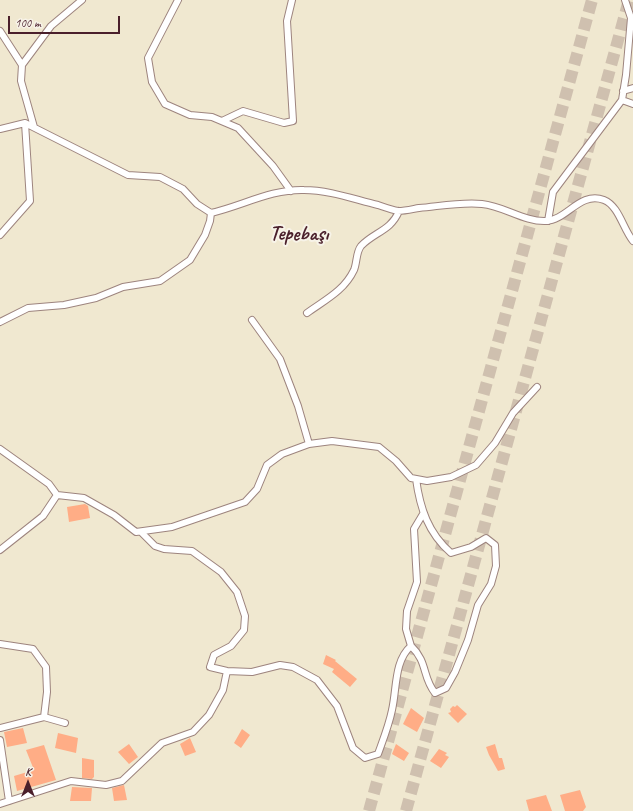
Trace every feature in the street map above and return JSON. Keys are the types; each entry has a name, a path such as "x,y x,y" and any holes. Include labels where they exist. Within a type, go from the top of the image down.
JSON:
{"street":[{"path":"34,128 21,81 22,65 51,26 82,0"},
{"path":"178,0 148,58 152,82 165,104 190,115 212,117 238,128 291,190"},
{"path":"222,121 243,111 284,123 294,121 287,20 292,0"},
{"path":"548,221 553,192 622,100 631,18 626,0"},
{"path":"0,31 22,65"},
{"path":"623,91 633,88"},
{"path":"622,100 633,104"},
{"path":"0,235 30,201 25,123"},
{"path":"0,129 25,123 128,174 160,177 183,189 197,204 211,213 232,208 278,191 304,190 333,193 398,211 466,203 488,204 532,220 548,221 562,215 579,202 594,198 604,200 617,213 633,241"},
{"path":"306,313 343,288 354,269 360,247 371,238 388,228 396,217 398,211"},
{"path":"0,322 28,308 64,305 96,298 123,287 160,281 190,260 205,235 211,213"},
{"path":"252,320 280,359 298,406 309,444"},
{"path":"0,449 49,484 57,495 84,498 114,515 136,532 141,532 172,526 245,502 257,489 267,465 282,454 309,444 332,441 379,447 396,461 411,478 427,481 451,477 476,465 495,443 513,413 537,387"},
{"path":"416,479 423,514 442,544 451,553 471,547 486,538 495,545 496,566 491,584 478,604 468,640 455,672 446,688 434,693 428,685 425,667 419,653 411,646 406,629 407,611 417,582 414,529 423,514"},
{"path":"0,550 43,516 57,495"},
{"path":"141,532 155,546 164,549 192,551 221,572 237,592 245,616 244,630 231,646 214,655 210,667 227,671 252,672 280,665 293,667 317,680 337,706 352,748 365,758 378,754 392,710 397,676 404,653 411,646"},
{"path":"0,644 33,649 46,667 47,692 44,717"},
{"path":"0,804 71,781 106,785 122,781 162,743 193,732 209,715 223,690 227,671"},
{"path":"0,728 44,717 65,724"},
{"path":"0,740 9,801"}],"building":[{"path":"85,504 88,506 90,518 69,522 67,507"},
{"path":"326,655 336,660 335,661 357,679 350,687 332,672 334,669 323,664"},
{"path":"457,705 467,714 458,723 448,713 451,712 450,709 453,706 455,707"},
{"path":"411,708 424,718 417,732 403,724"},
{"path":"23,728 27,743 7,747 4,732"},
{"path":"242,729 250,735 241,748 234,743"},
{"path":"58,733 78,738 76,753 55,748"},
{"path":"190,738 196,752 185,756 180,744"},
{"path":"129,744 138,757 129,764 118,752"},
{"path":"396,744 409,753 404,761 392,754"},
{"path":"495,744 499,758 502,758 505,769 498,771 486,747"},
{"path":"44,745 56,780 17,791 14,776 34,770 26,750"},
{"path":"439,749 447,753 445,755 449,757 441,768 430,761"},
{"path":"82,758 94,760 94,777 92,779 82,778"},
{"path":"124,785 127,800 114,801 112,788"},
{"path":"72,787 92,788 91,801 70,801"},
{"path":"580,790 586,807 583,811 565,811 560,795"},
{"path":"546,795 552,811 529,811 526,800"}],"tunnel":[{"path":"369,811 592,0"},
{"path":"406,811 629,0"}],"district":[{"name":"Tepebaşı","path":"299,234"}]}
